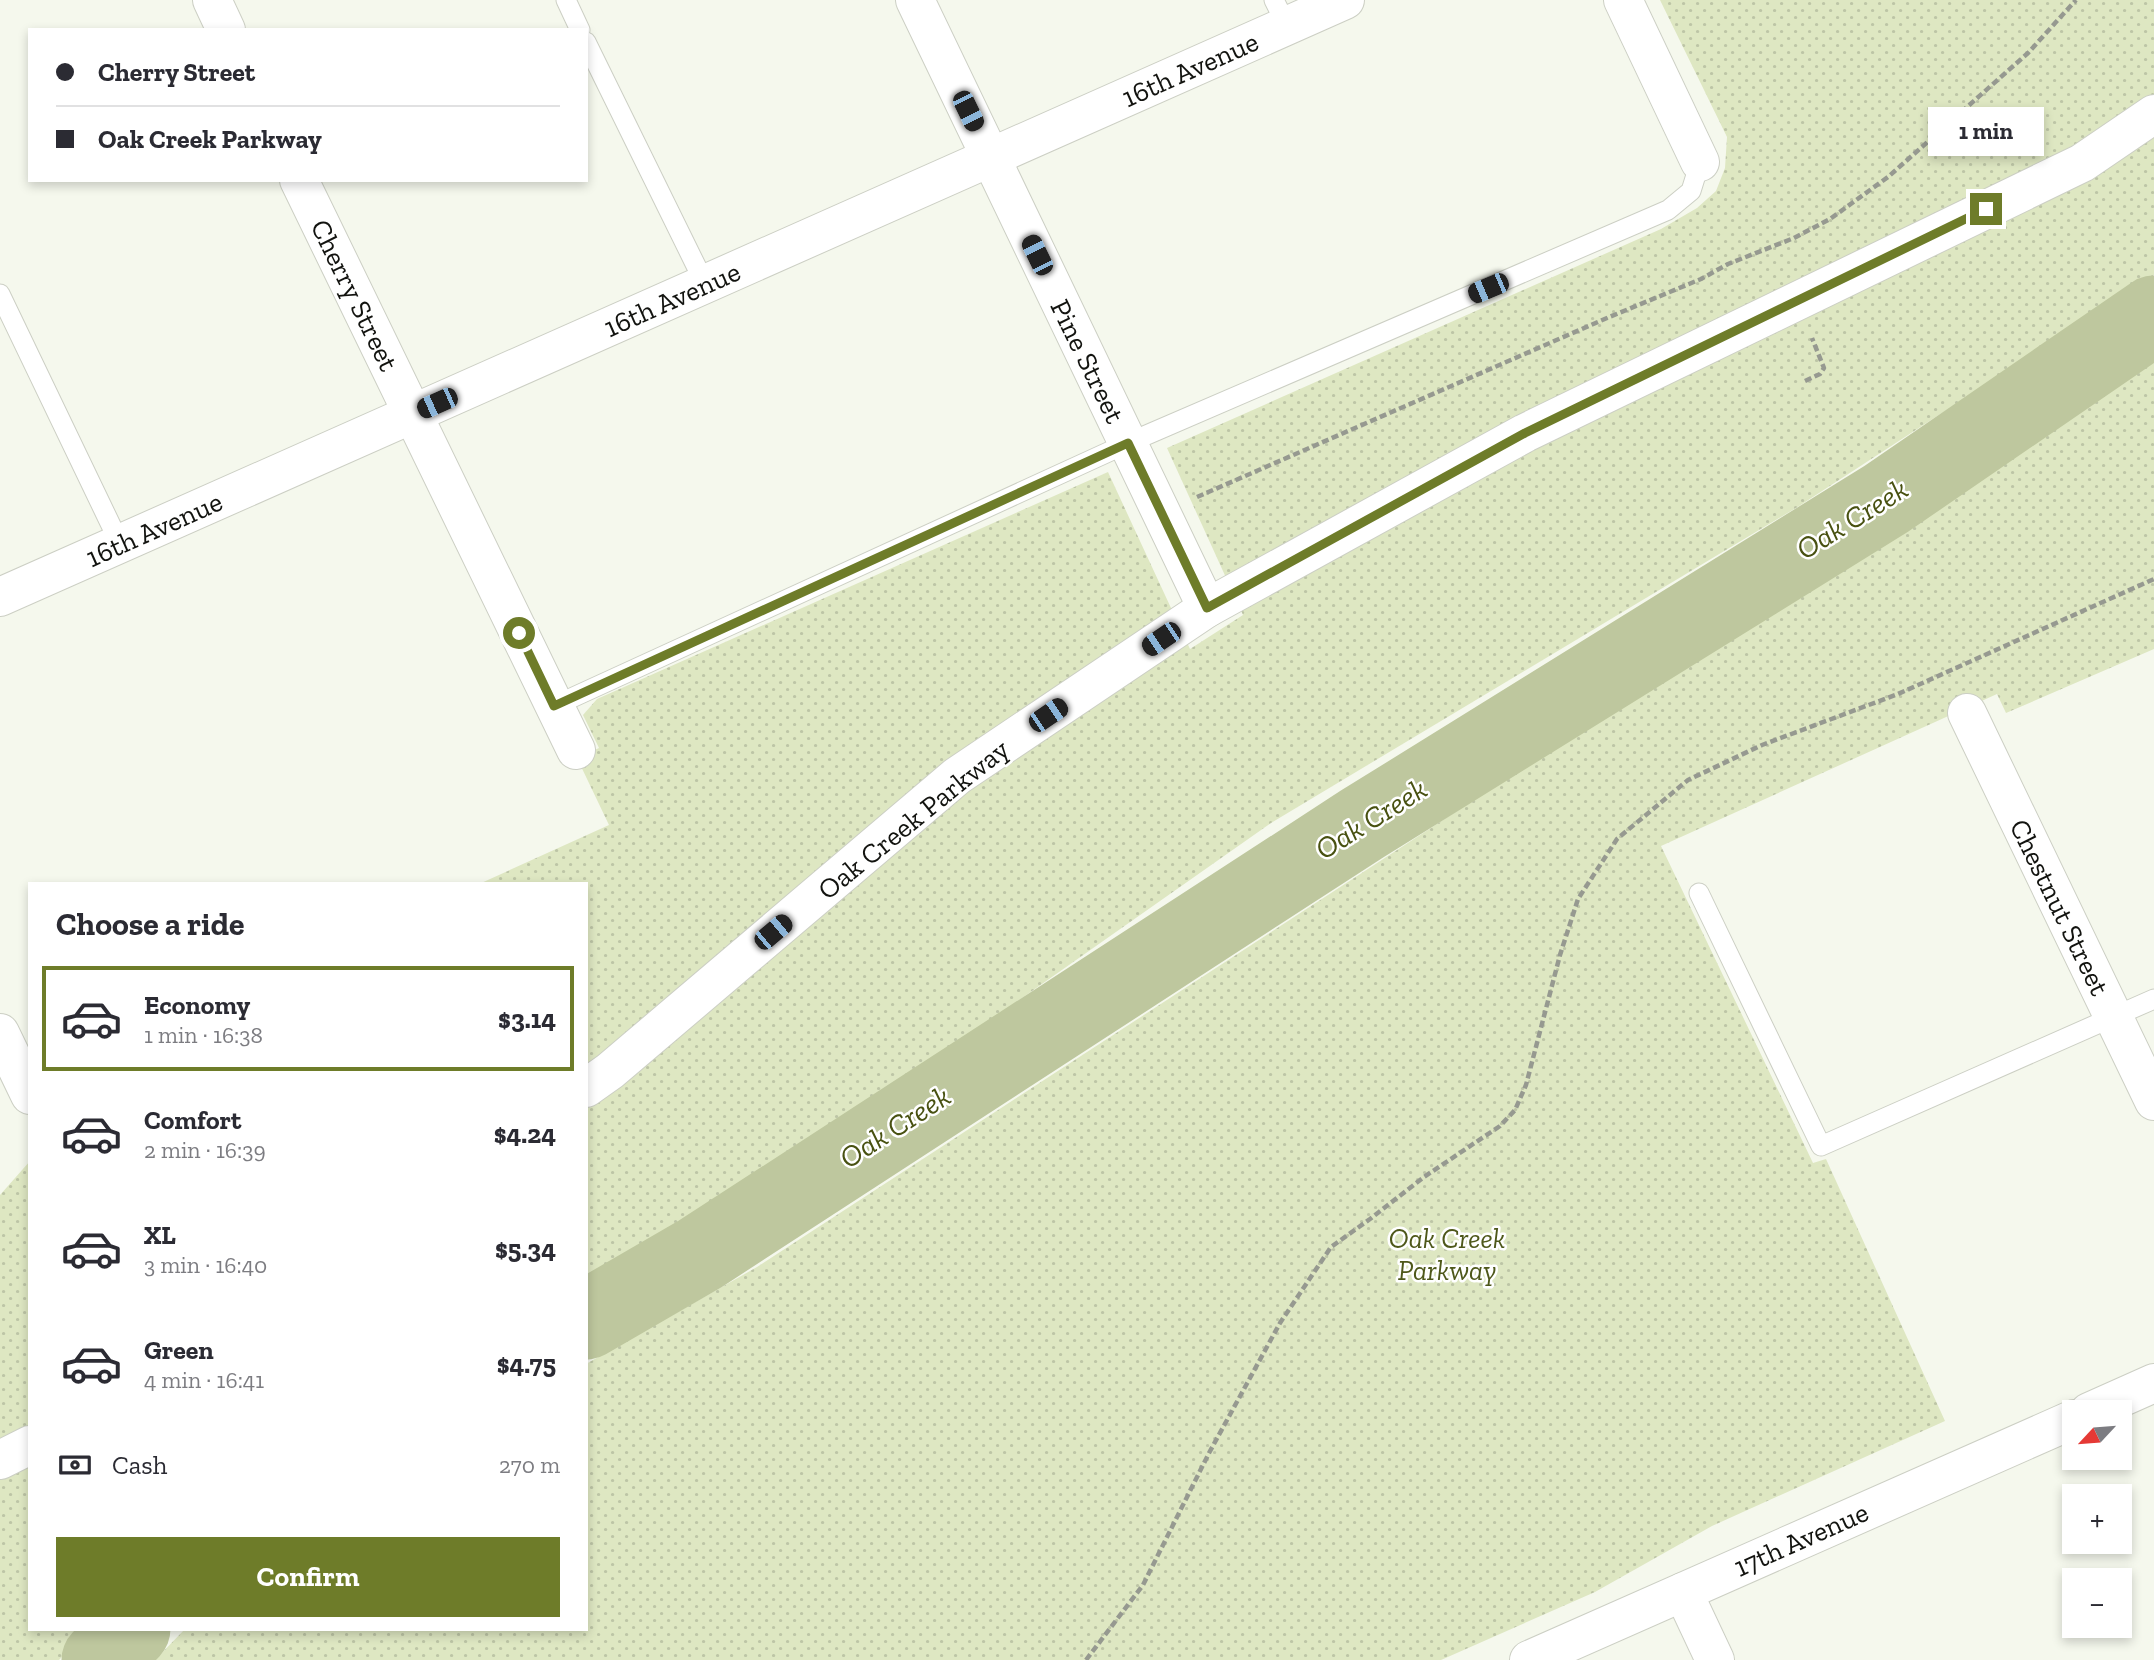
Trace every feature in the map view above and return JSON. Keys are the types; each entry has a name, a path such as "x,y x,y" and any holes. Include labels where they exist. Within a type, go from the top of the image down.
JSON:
{"street":[{"path":"212,0 225,28"},
{"name":"Pine Street","path":"915,0 1207,608"},
{"name":"16th Avenue","path":"0,597 991,157 1280,13 1345,0"},
{"path":"1623,0 1700,162"},
{"name":"Oak Creek Parkway","path":"588,1087 610,1071 957,776 1207,608 1525,433 2082,163 2154,114"},
{"name":"Cherry Street","path":"300,182 576,750"},
{"name":"Chestnut Street","path":"1967,713 2154,1101"},
{"path":"0,1033 28,1091"},
{"path":"2116,1400 2154,1383"},
{"name":"17th Avenue","path":"1529,1660 2062,1424"},
{"path":"0,1460 28,1446"},
{"path":"1683,1592 1715,1660"}],"lane":[{"path":"566,0 579,28"},
{"path":"588,46 705,284"},
{"path":"554,706 1128,443 1668,210 1691,191 1700,162"},
{"path":"0,295 120,544"},
{"path":"1699,893 1821,1146 2154,999"}],"path":[{"path":"1161,513 1607,317 1701,279 1728,264 1794,238 1830,219 1888,177 2028,53 2076,0"},
{"path":"1795,302 1824,368 1820,374 1805,381"},
{"path":"1086,1660 1143,1585 1209,1453 1280,1323 1331,1247 1424,1177 1500,1126 1515,1110 1526,1085 1578,898 1617,839 1688,780 1762,745 1898,694 2154,579"}],"green space":[{"path":"1660,0 2154,0 2154,275 1796,508 1271,823 776,1171 721,1207 588,1283 588,882 483,882 609,825 577,758 599,748 583,715 597,699 1108,472 1190,649 1243,615 1167,448 1661,229 1697,208 1716,191 1725,168 1727,137"},
{"name":"Oak Creek Parkway","path":"2154,357 2154,649 2006,713 1997,694 1661,846 1813,1163 1826,1159 1945,1421 1712,1526 1595,1592 1441,1660 155,1660 183,1631 588,1631 588,1363 757,1267"},
{"path":"28,1163 28,1631 87,1631 59,1660 0,1660 0,1195"}],"waterway":[{"name":"Oak Creek","path":"588,1319 700,1254 1362,824 1886,499 2154,315"},
{"name":"Oak Creek","path":"101,1660 129,1631"}],"route":[{"path":"519,633 554,706 1128,443 1207,608 1525,433 1986,209"}]}
